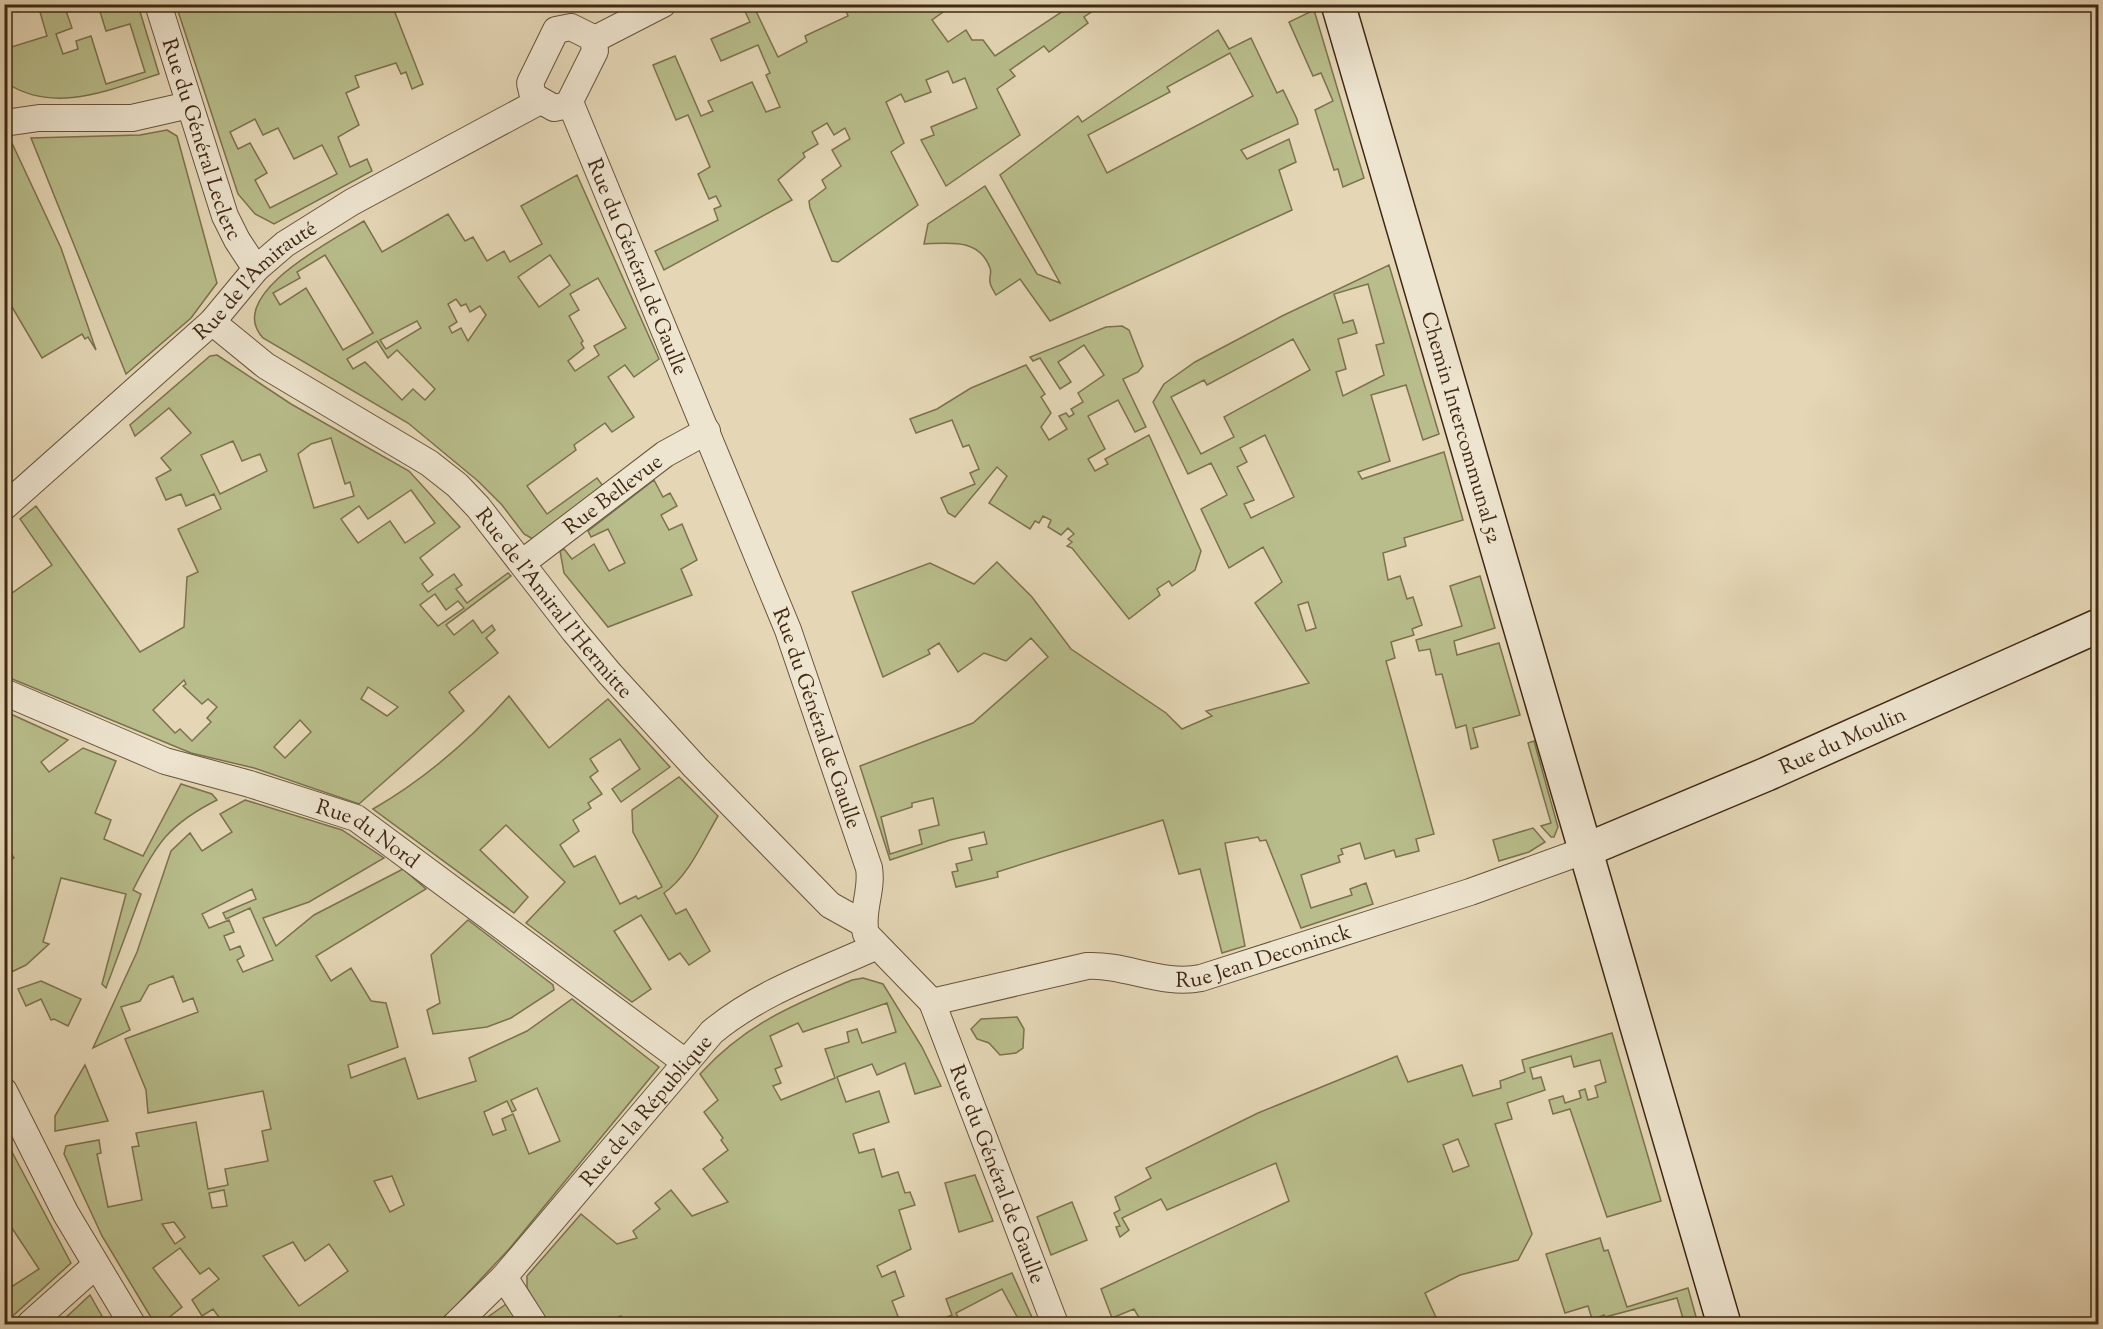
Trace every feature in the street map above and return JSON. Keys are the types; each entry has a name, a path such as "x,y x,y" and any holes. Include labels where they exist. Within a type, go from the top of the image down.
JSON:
{"main road":[{"name":"Chemin Intercommunal 52","path":"1338,4 1724,1324"},
{"name":"Rue du Moulin","path":"1586,850 1767,774 2098,626"}],"street":[{"name":"Rue du Général Leclerc","path":"158,4 225,216 256,269"},
{"path":"577,4 587,35 595,51 570,102 557,109 540,101 531,93 530,83 555,32 565,26 587,35 663,4"},
{"name":"Rue de l'Amirauté","path":"4,507 212,322 256,269 279,249 323,218 540,101"},
{"name":"Rue du Général de Gaulle","path":"570,102 795,649 869,868 871,886 864,924 866,934 875,947 932,1002 1055,1324"},
{"path":"4,123 39,118 132,118 189,105"},
{"name":"Rue de l'Amiral l'Hermitte","path":"212,322 241,348 280,375 444,474 478,507 585,645 695,767 830,905 864,924"},
{"name":"Rue Bellevue","path":"522,563 665,454 707,431"},
{"name":"Rue du Nord","path":"4,692 165,761 250,784 356,818 685,1062"},
{"name":"Rue Jean Deconinck","path":"932,1002 1088,966 1115,968 1180,980 1201,978 1490,886 1586,850"},
{"name":"Rue de la République","path":"456,1324 504,1277 712,1032 741,1010 765,996 875,947"},
{"path":"4,1091 66,1214 132,1324"},
{"path":"30,1324 96,1265"},
{"path":"504,1277 534,1324"}],"green space":[{"path":"38,5 64,5 72,28 56,34 63,54 78,49 76,41 91,36 106,84 145,72 130,24 106,31 98,5 138,5 159,74 101,92 62,98 42,97 23,92 5,82 5,49 47,36"},
{"path":"176,5 392,5 423,84 412,89 406,72 401,74 396,63 355,76 359,87 346,93 359,125 338,137 350,167 367,159 372,171 274,224 255,214 238,194","holes":["255,119 263,135 278,128 294,159 322,145 337,174 270,208 255,180 267,173 250,143 238,149 230,132"]},
{"path":"742,5 753,5 778,57 807,42 805,36 848,16 843,5 953,5 932,20 948,42 966,30 972,40 983,40 995,56 1072,5 1102,5 1084,17 1088,23 1049,52 1044,46 1010,70 1015,76 997,89 1020,135 946,186 921,140 934,135 931,127 977,108 965,78 953,83 948,71 926,80 931,92 905,102 901,94 886,102 904,143 891,152 918,205 838,262 832,261 809,201 826,188 822,180 841,166 832,150 850,139 845,128 834,135 827,123 812,132 818,144 803,153 805,157 778,180 792,200 664,270 655,251 718,220 714,209 721,206 716,196 709,199 698,174 710,167 688,115 676,120 653,65 675,56 701,116 713,111 708,101 752,82 766,112 780,107 766,75 770,73 758,45 721,61 711,39 750,22"},
{"path":"1314,10 1364,178 1343,187 1338,169 1334,170 1315,110 1333,101 1321,73 1313,76 1289,22"},
{"path":"1218,30 1229,49 1251,38 1277,93 1283,90 1298,124 1241,150 1247,159 1289,139 1296,162 1279,170 1292,210 1050,321 1020,279 996,295 990,284 990,268 979,251 963,244 924,244 928,224 985,186 1037,274 1060,283 1000,175 1078,116 1082,122","holes":["1230,53 1253,96 1107,173 1088,135 1170,92 1167,87"]},
{"path":"167,130 177,136 217,283 191,318 126,374 31,138 140,135"},
{"path":"11,141 61,248 96,350 88,337 85,339 82,334 42,358 5,295 4,144"},
{"path":"577,175 659,359 634,377 625,365 608,377 634,417 612,432 605,423 574,445 576,450 527,486 547,514 597,478 603,486 533,539 524,534 502,505 478,481 408,423 263,338 255,321 258,304 270,287 288,270 364,221 382,252 448,214 465,241 473,237 487,261 504,251 510,262 542,244 521,206","holes":["325,255 373,333 343,350 306,288 280,305 273,293 300,278 297,272","550,255 570,285 539,307 518,277","598,278 626,328 594,346 599,355 575,371 568,361 584,348 581,343 583,341 569,316 579,310 570,294","456,299 461,306 466,304 470,312 480,306 486,315 468,341 461,328 452,333 449,327 457,322 448,304","417,321 421,328 386,349 380,340","377,341 388,358 397,350 435,389 425,400 413,389 402,400 365,362 353,369 347,359"]},
{"path":"1389,265 1439,434 1423,440 1406,385 1371,395 1390,461 1358,472 1362,479 1444,452 1463,520 1404,538 1406,546 1383,553 1388,580 1400,576 1407,599 1413,597 1422,625 1412,629 1414,635 1391,642 1395,658 1386,661 1434,834 1416,839 1419,851 1396,857 1394,850 1365,859 1360,843 1341,849 1343,854 1338,856 1340,862 1301,875 1311,908 1352,895 1350,889 1366,883 1373,904 1301,928 1266,840 1260,841 1258,837 1225,843 1245,946 1222,953 1200,869 1179,874 1163,820 997,872 998,877 956,887 952,872 958,871 956,864 972,860 969,848 987,844 984,832 950,840 890,860 860,766 973,723 1048,657 1031,638 1006,661 984,653 958,672 939,643 928,650 930,654 883,677 852,592 930,563 974,584 997,562 1032,597 1071,649 1166,713 1182,729 1212,716 1206,711 1309,683 1255,603 1282,582 1263,547 1229,568 1201,509 1227,495 1211,463 1188,474 1153,402 1164,384 1195,362 1282,316","holes":["1368,284 1384,343 1376,345 1384,375 1343,396 1336,372 1346,369 1338,339 1357,333 1353,320 1343,323 1334,294","1293,339 1310,370 1224,417 1234,437 1201,454 1171,397 1204,380 1207,385","1265,435 1294,497 1251,518 1244,504 1254,500 1237,467 1247,462 1240,448","1308,602 1316,628 1306,631 1298,605","933,798 939,825 919,830 922,844 890,854 881,817 912,807 912,803"]},
{"path":"1122,326 1129,330 1143,366 1138,372 1123,379 1146,427 1135,432 1118,400 1088,416 1105,449 1088,459 1095,471 1108,464 1105,459 1149,435 1201,551 1195,570 1172,586 1169,581 1157,589 1160,595 1129,619 1072,548 1067,546 1072,542 1068,539 1074,534 1068,528 1061,535 1048,527 1051,520 1043,516 1039,523 1035,521 1030,529 989,503 1007,476 997,467 955,517 948,513 941,498 975,484 970,473 979,469 969,445 963,447 952,420 916,433 910,419 937,409 971,388 1026,365 1045,394 1041,397 1051,413 1041,427 1049,440 1067,429 1059,416 1066,413 1069,417 1074,414 1071,409 1083,402 1078,393 1104,375 1084,345 1058,362 1071,382 1060,389 1040,358 1033,361 1030,357 1106,327"},
{"path":"217,355 291,404 409,471 460,527 420,558 433,575 422,584 428,592 454,574 462,585 456,589 467,603 508,573 511,576 446,625 454,635 473,620 482,633 492,625 495,630 486,638 498,653 449,692 464,711 359,804 254,768 191,753 5,676 5,648 7,646 5,642 5,598 52,565 20,519 36,506 140,652 184,627 187,577 198,572 178,529 221,509 214,494 186,506 181,494 166,500 156,478 171,470 161,458 191,433 169,408 135,436 130,425 210,356","holes":["331,438 345,484 350,482 354,496 314,508 298,454 311,444","233,441 242,461 260,454 267,471 220,494 201,455","411,490 435,523 405,543 390,521 358,543 341,519 359,506 368,519","435,594 446,610 458,601 464,608 438,626 420,605","184,680 186,684 183,686 202,704 208,699 217,707 207,718 211,722 192,741 180,729 175,733 153,710","368,687 398,707 387,716 361,699","300,720 311,732 285,758 274,747"]},
{"path":"654,480 663,497 670,493 677,506 661,515 669,530 682,524 697,560 681,569 692,595 608,627 564,573 560,551 564,549 572,559 594,544 609,571 625,563 608,529 591,537 588,531"},
{"path":"1480,576 1495,628 1454,641 1457,655 1499,643 1520,715 1473,728 1478,747 1471,749 1466,725 1456,728 1442,674 1436,675 1430,649 1419,651 1416,640 1462,626 1450,586"},
{"path":"509,696 549,748 608,699 670,767 621,802 612,789 640,769 620,739 590,759 598,771 590,777 602,794 588,803 591,808 573,820 579,831 560,845 574,867 595,856 620,904 636,896 638,899 662,887 633,832 632,810 679,777 718,816 688,868 664,893 676,914 686,909 710,951 689,965 680,953 669,960 641,915 614,931 651,989 632,1002 526,923 565,882 506,825 480,850 528,897 514,913 373,809 411,785 446,758"},
{"path":"4,711 68,740 41,762 49,772 83,748 116,761 95,813 111,820 104,839 143,856 181,784 212,794 217,800 175,827 149,860 133,890 141,894 106,988 102,984 126,894 61,878 43,942 49,944 26,965 5,975 5,862 14,858 5,844"},
{"path":"1534,741 1558,827 1554,837 1551,837 1541,826 1551,823 1528,743"},
{"path":"245,800 342,830 384,858 309,902 263,918 276,946 314,915 403,869 426,889 316,956 331,981 351,968 371,1001 386,1003 398,1047 348,1065 351,1078 405,1058 418,1099 476,1081 469,1058 527,1031 572,999 659,1067 510,1248 450,1312 435,1324 224,1324 213,1309 202,1316 192,1300 219,1279 209,1268 200,1274 180,1248 153,1268 182,1307 167,1319 171,1324 155,1324 102,1236 64,1154 66,1146 99,1140 101,1153 97,1154 108,1207 142,1200 132,1147 139,1146 136,1133 196,1122 208,1189 228,1185 225,1169 268,1161 262,1131 271,1129 263,1091 148,1113 146,1090 125,1039 198,1012 193,998 183,1002 173,976 149,985 140,1001 121,1007 130,1030 93,1048 137,952 171,851 190,833 202,851 232,832 220,814","holes":["252,889 256,899 223,913 226,919 250,908 273,960 243,972 237,960 244,956 240,946 230,950 224,936 234,932 229,920 209,928 202,914","537,1088 560,1141 529,1154 513,1114 502,1119 506,1130 493,1135 484,1112 507,1101 512,1112 516,1110 511,1100","392,1176 404,1205 390,1212 374,1181","224,1190 227,1206 212,1208 209,1193","174,1222 185,1237 175,1244 162,1224","293,1242 305,1261 329,1244 348,1271 299,1306 263,1256"]},
{"path":"1533,828 1545,842 1529,852 1499,861 1493,840"},
{"path":"468,920 553,985 554,990 511,1018 487,1027 433,1034 427,1010 440,1003 431,955"},
{"path":"863,978 883,984 922,1047 941,1086 915,1094 905,1063 877,1075 872,1064 837,1077 846,1102 879,1091 889,1122 853,1134 859,1153 874,1149 882,1177 898,1172 905,1193 910,1192 915,1205 899,1210 911,1249 877,1266 882,1277 895,1271 904,1296 892,1301 901,1324 624,1324 621,1316 601,1324 548,1324 527,1288 527,1276 581,1214 617,1244 637,1238 633,1231 660,1209 655,1203 671,1190 692,1216 728,1202 703,1169 728,1150 721,1140 723,1138 704,1112 718,1100 700,1074 752,1029 789,1008 852,980","holes":["887,1003 896,1032 862,1043 857,1029 847,1032 849,1042 825,1049 835,1078 781,1100 773,1086 781,1083 775,1069 782,1066 770,1036 798,1023 803,1032"]},
{"path":"41,981 81,999 68,1026 54,1019 51,1020 41,999 26,1006 18,989"},
{"path":"1017,1017 1024,1029 1023,1048 1016,1053 1000,1055 989,1043 977,1039 971,1029 981,1019"},
{"path":"1612,1033 1661,1201 1607,1217 1570,1109 1553,1114 1549,1100 1563,1096 1565,1103 1581,1098 1579,1091 1585,1089 1588,1100 1598,1097 1595,1086 1606,1082 1600,1060 1574,1067 1571,1056 1530,1068 1533,1079 1541,1077 1545,1090 1507,1103 1512,1119 1495,1124 1532,1234 1518,1260 1460,1275 1425,1293 1439,1324 1147,1324 1145,1319 1141,1321 1134,1309 1112,1318 1101,1289 1289,1201 1276,1163 1167,1210 1161,1199 1122,1218 1129,1230 1120,1237 1116,1227 1120,1226 1114,1213 1120,1210 1115,1197 1151,1178 1146,1168 1258,1113 1397,1056 1408,1082 1462,1065 1473,1096 1501,1088 1500,1081 1525,1072 1522,1060","holes":["1458,1139 1469,1166 1453,1172 1443,1145"]},
{"path":"85,1065 108,1121 55,1131 55,1116"},
{"path":"4,1137 71,1263 5,1323 5,1291 39,1269 8,1222 5,1224"},
{"path":"975,1175 993,1221 959,1232 945,1183"},
{"path":"1072,1202 1087,1240 1051,1255 1037,1217"},
{"path":"1600,1238 1604,1251 1608,1250 1627,1307 1688,1288 1698,1324 1676,1324 1684,1322 1677,1298 1605,1317 1604,1315 1587,1324 1574,1324 1592,1319 1588,1306 1565,1313 1546,1254"},
{"path":"1012,1273 1035,1324 1021,1324 1002,1289 956,1313 961,1324 930,1324 952,1315 946,1299"},
{"path":"90,1295 102,1316 91,1324 59,1324"},
{"path":"509,1302 521,1324 513,1324 508,1317 496,1324 478,1324"}]}
